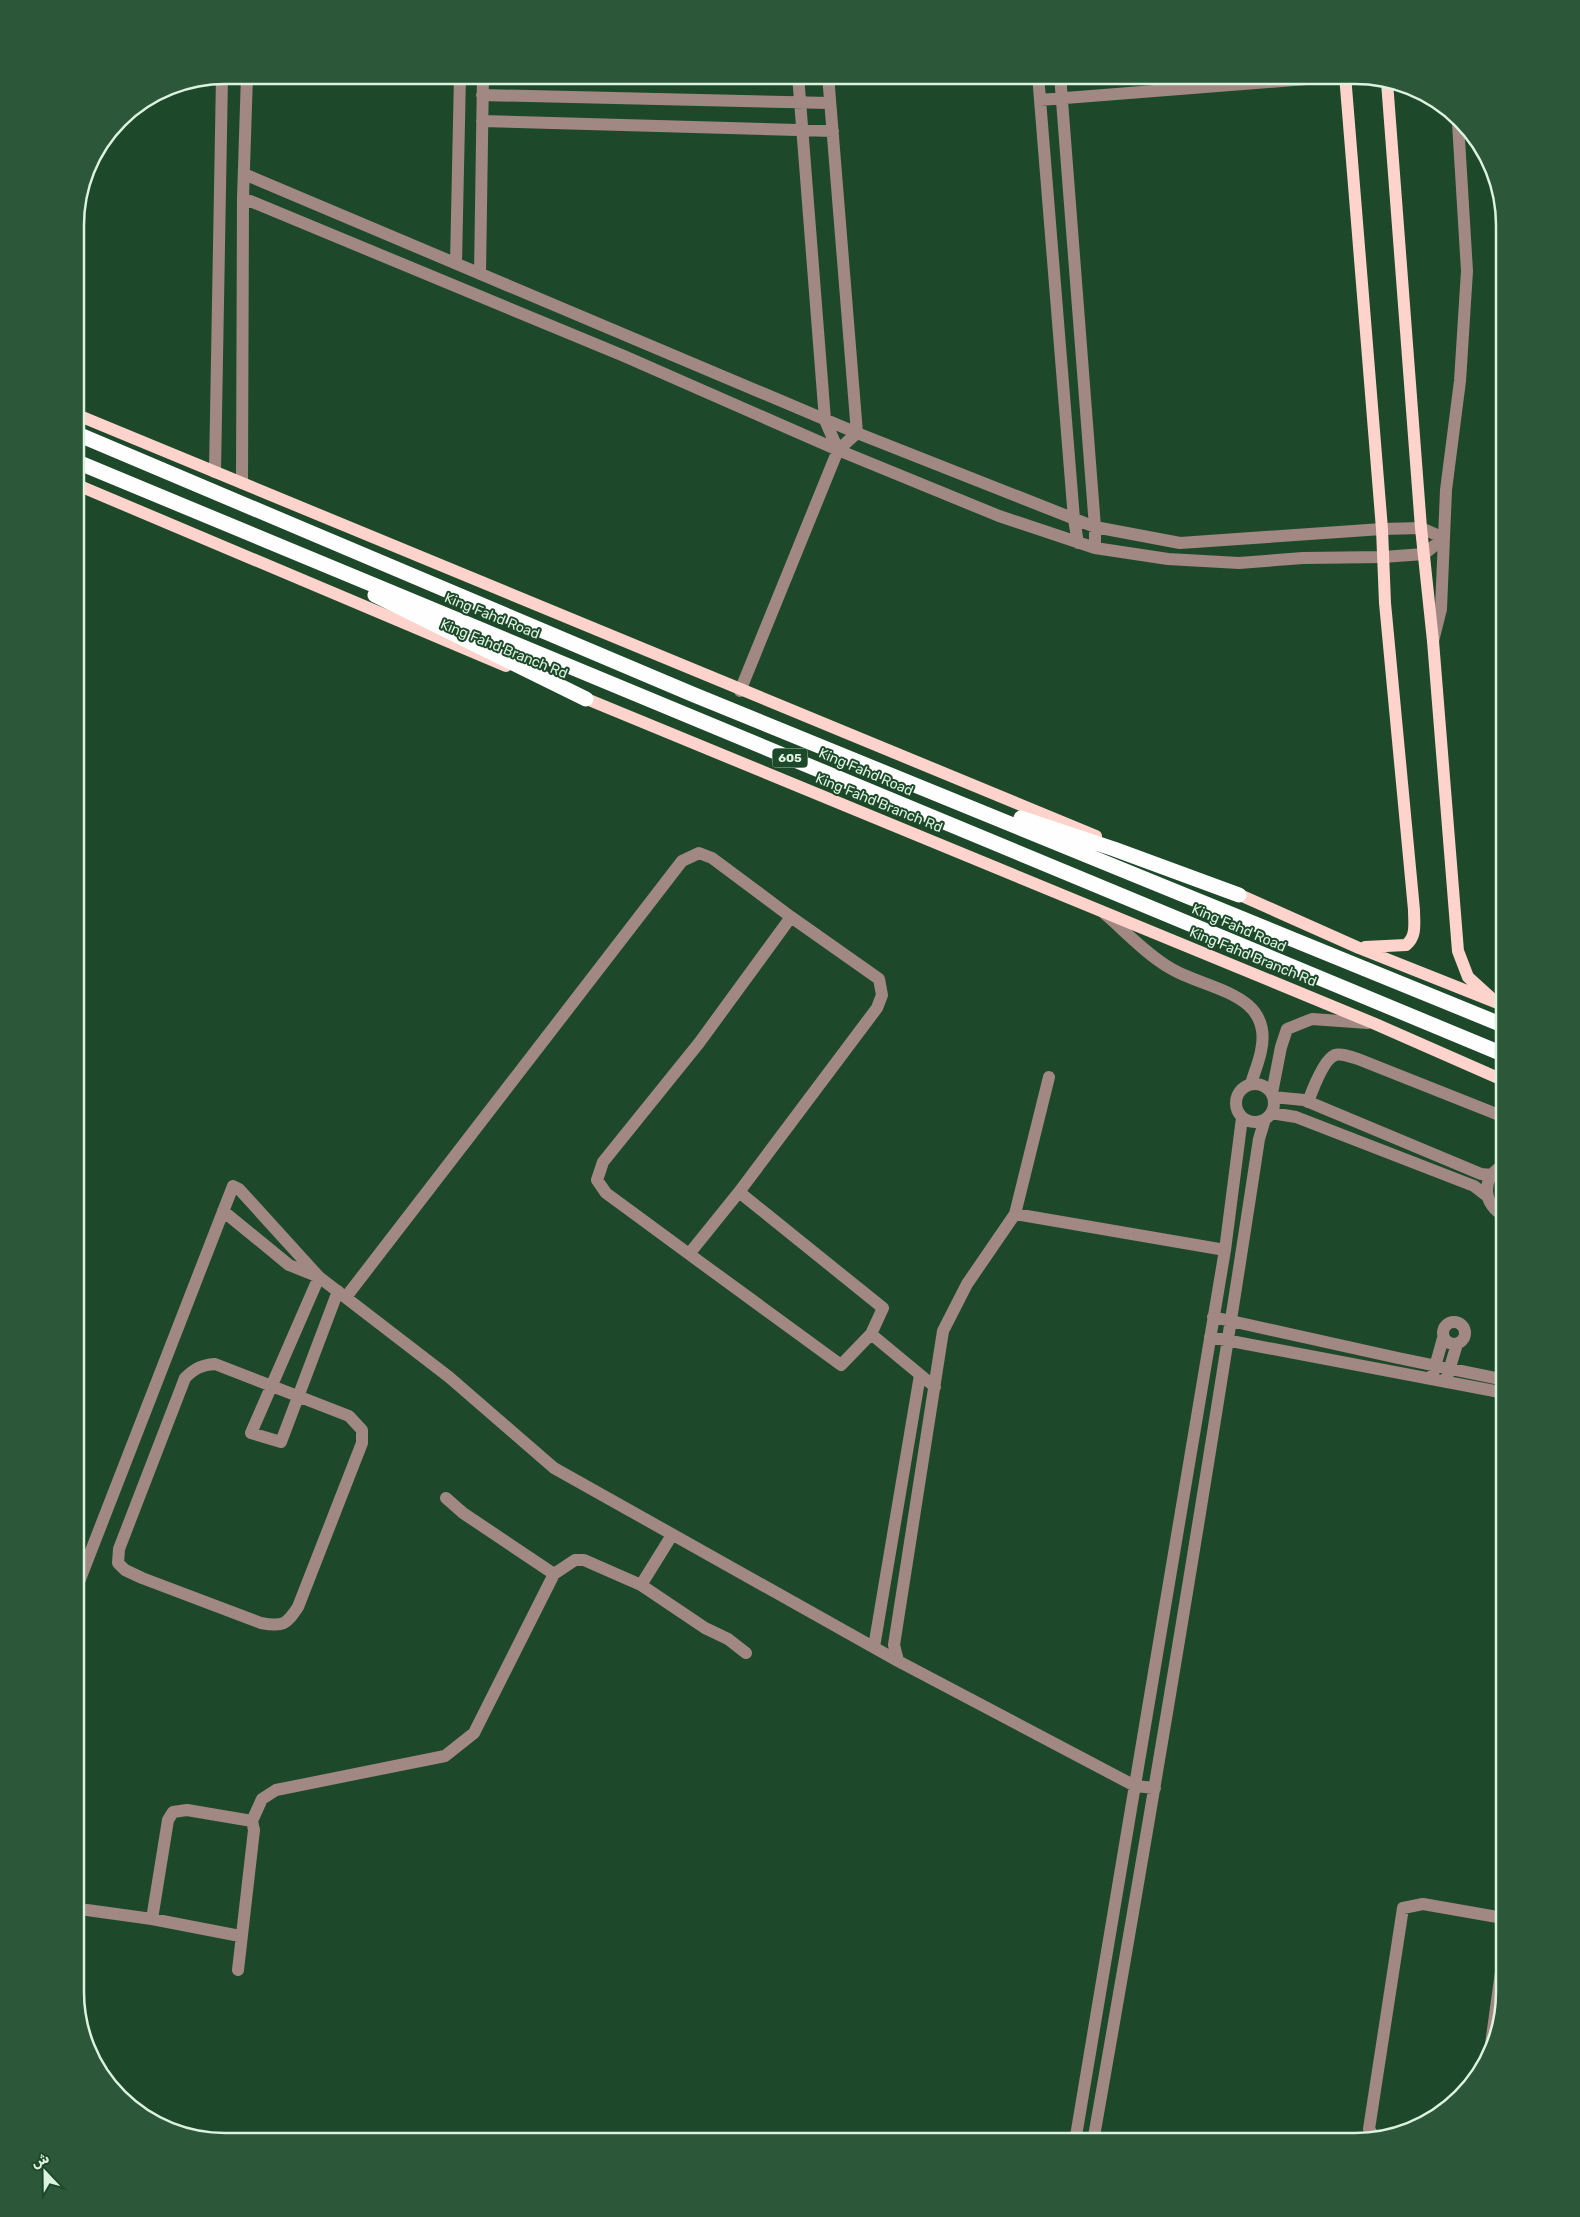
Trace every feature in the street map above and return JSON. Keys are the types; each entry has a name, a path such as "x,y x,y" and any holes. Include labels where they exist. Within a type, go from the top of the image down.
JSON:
{"highway":[{"name":"King Fahd Road","path":"84,437 811,742 1496,1022"},
{"name":"King Fahd Road","path":"84,465 1496,1051"},
{"path":"229,526 348,581 586,698"},
{"path":"811,742 1239,895"}],"main road":[{"path":"1346,84 1382,529 1385,604 1414,910 1414,934 1411,941 1406,945 1359,948"},
{"path":"1387,87 1421,528 1433,641 1458,950 1468,977 1496,1001"},
{"path":"84,418 740,691 1239,895 1359,948 1496,1002"},
{"name":"King Fahd Branch Rd","path":"84,488 444,642 586,698 1373,1023 1496,1077"}],"street":[{"path":"215,472 222,84"},
{"path":"242,483 243,198 247,84"},
{"path":"456,263 460,84"},
{"path":"480,274 483,84"},
{"path":"799,84 825,420 838,450"},
{"path":"829,84 857,433"},
{"path":"1039,84 1074,519 1078,543"},
{"path":"1061,84 1095,527 1095,548"},
{"path":"1040,100 1234,84"},
{"path":"482,95 830,103"},
{"path":"482,121 833,131"},
{"path":"1433,641 1441,610 1446,490 1460,381 1467,271 1458,129"},
{"path":"244,174 825,420 1095,527 1180,543 1421,528 1444,538"},
{"path":"243,198 624,356 838,450 999,516 1095,548 1168,559 1239,563 1302,558 1384,557 1424,554 1444,538"},
{"path":"740,691 838,450 857,433"},
{"path":"319,1277 251,1432 281,1442 298,1396 342,1294 682,861 699,853 712,858 790,917 879,979 882,994 877,1008 739,1192 689,1254"},
{"path":"1099,910 1155,958 1171,969 1243,1000 1254,1010 1262,1027 1262,1050 1250,1084"},
{"path":"739,1192 883,1308 871,1334 841,1365 606,1193 597,1180 603,1162 699,1043 790,917"},
{"path":"1095,2133 1155,1788 1229,1340 1259,1139 1274,1103 1272,1095 1281,1047 1287,1029 1312,1019 1373,1023"},
{"path":"1311,1103 1325,1077 1324,1069 1330,1058 1337,1055 1358,1058 1496,1114"},
{"path":"898,1661 894,1645 943,1331 967,1284 1015,1214 1049,1077"},
{"path":"1492,1175 1481,1174 1311,1103 1272,1095 1263,1085 1250,1084 1242,1088 1236,1097 1236,1108 1242,1118 1251,1122 1268,1116 1296,1117 1474,1186 1487,1196 1496,1211"},
{"path":"1077,2133 1225,1250 1242,1118"},
{"path":"1342,1134 1349,1118"},
{"path":"1416,1163 1423,1149"},
{"path":"1487,1196 1487,1187 1492,1175 1496,1172"},
{"path":"84,1569 233,1186 239,1189 319,1277 449,1377 554,1468 898,1661 1135,1786 1155,1788"},
{"path":"223,1211 289,1266 319,1277"},
{"path":"1015,1214 1225,1250"},
{"path":"1213,1317 1496,1378"},
{"path":"1432,1379 1443,1367 1457,1344 1463,1339 1465,1334 1464,1328 1458,1322 1447,1324 1442,1330 1443,1367 1446,1382"},
{"path":"871,1334 935,1387"},
{"path":"1210,1337 1496,1391"},
{"path":"1443,1338 1449,1343 1457,1344"},
{"path":"215,1364 271,1386 349,1416 362,1430 362,1443 298,1607 288,1622 276,1626 261,1623 125,1570 118,1562 119,1548 185,1378 195,1369 204,1365 215,1364"},
{"path":"874,1647 920,1375"},
{"path":"446,1498 463,1513 554,1574"},
{"path":"641,1585 672,1535"},
{"path":"238,1970 240,1936 254,1830 252,1821 262,1798 276,1790 445,1756 474,1732 554,1574 575,1560 584,1560 641,1585 704,1628 728,1639 746,1653"},
{"path":"152,1919 168,1820 173,1812 187,1810 252,1821"},
{"path":"1371,2132 1369,2129 1403,1908 1423,1904 1496,1917"},
{"path":"87,1910 152,1919 240,1936"}]}
